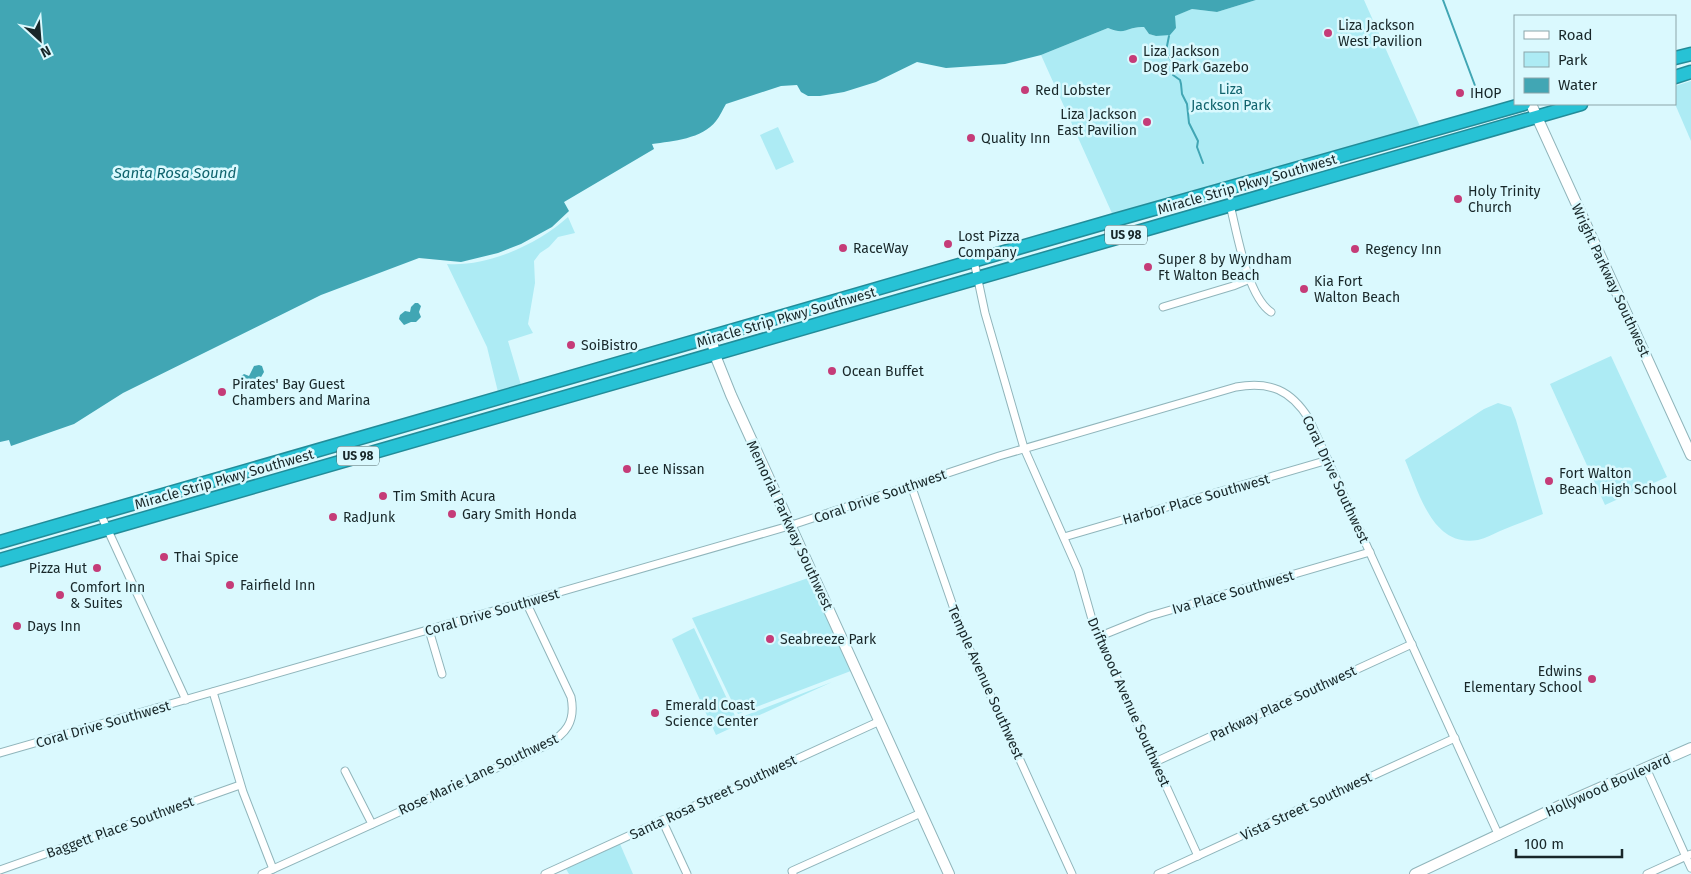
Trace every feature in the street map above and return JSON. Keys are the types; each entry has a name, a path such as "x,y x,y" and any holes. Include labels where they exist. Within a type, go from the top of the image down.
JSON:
{"highway":[{"path":"1676,58 1691,54"},
{"path":"1676,77 1691,72"},
{"name":"Miracle Strip Pkwy Southwest","path":"0,542 1520,105"},
{"name":"Miracle Strip Pkwy Southwest","path":"0,560 1578,105"}],"street":[{"name":"Wright Parkway Southwest","path":"1531,105 1691,455"},
{"path":"1230,205 1244,264 1264,306 1271,312"},
{"name":"Driftwood Avenue Southwest","path":"974,261 985,313 1024,448 1082,582 1098,637 1198,856"},
{"path":"1162,307 1233,286 1250,278"},
{"name":"Memorial Parkway Southwest","path":"711,338 731,394 949,874"},
{"name":"Coral Drive Southwest","path":"0,754 791,525 1024,448 1236,387 1260,384 1283,391 1298,403 1309,419 1499,836"},
{"name":"Harbor Place Southwest","path":"1064,537 1328,460"},
{"name":"Temple Avenue Southwest","path":"911,485 962,635 1072,874"},
{"path":"100,513 186,700"},
{"name":"Iva Place Southwest","path":"1098,637 1150,616 1370,552"},
{"name":"Rose Marie Lane Southwest","path":"262,874 556,740 568,727 573,713 571,697 526,602"},
{"path":"429,630 442,674"},
{"name":"Parkway Place Southwest","path":"1155,762 1412,644"},
{"path":"213,692 240,785 273,869"},
{"name":"Santa Rosa Street Southwest","path":"545,874 880,721"},
{"name":"Vista Street Southwest","path":"1158,874 1455,738"},
{"name":"Hollywood Boulevard","path":"1415,874 1570,801 1691,748"},
{"path":"1646,768 1688,855 1691,868"},
{"path":"345,771 372,824"},
{"name":"Baggett Place Southwest","path":"0,870 240,785"},
{"path":"793,874 792,872 921,813"},
{"path":"662,820 687,874"},
{"path":"1647,874 1688,855"},
{"path":"562,867 565,874"}],"green space":[{"name":"Liza Jackson Park","path":"1256,0 1364,0 1423,133 1115,220 1041,55 1108,28 1123,31 1144,27 1149,34 1156,36 1176,28 1174,16 1192,9 1217,12"},
{"path":"1691,81 1691,141 1675,105 1676,86"},
{"path":"778,127 794,162 776,170 760,135"},
{"path":"568,217 575,233 558,237 534,261 535,283 528,324 533,333 508,341 521,385 498,392 487,347 447,264 479,262 512,252 542,236"},
{"path":"1611,356 1667,477 1605,505 1550,384"},
{"path":"1498,403 1511,407 1543,514 1478,540 1462,540 1449,535 1438,527 1422,501 1405,460 1484,409"},
{"name":"Seabreeze Park","path":"814,576 856,669 738,714 692,618"},
{"path":"694,628 735,716 739,718 832,682 716,735 672,639"},
{"path":"620,844 633,874 569,874 566,869"}],"water":[{"name":"Santa Rosa Sound","path":"0,0 1256,0 1217,12 1192,9 1175,16 1176,28 1170,35 1156,36 1149,34 1144,27 1123,31 1108,28 1041,55 1005,64 946,68 917,62 876,82 844,92 808,96 801,92 797,85 781,86 726,104 716,121 703,132 687,138 652,144 654,149 564,202 569,211 552,227 521,244 498,253 461,262 419,258 321,295 123,393 74,424 11,446 9,440 0,442"},
{"path":"415,303 421,306 419,312 421,317 416,322 404,325 399,319 400,315 405,311 410,312 411,307"},
{"path":"254,366 262,366 264,372 257,384 241,383 239,378 244,374 249,376"}],"waterway":[{"path":"1443,0 1477,91"},
{"path":"1169,36 1166,51 1173,64 1173,75 1180,80 1182,94 1187,104 1189,123 1198,141 1197,147 1203,163"}],"place":[{"name":"Liza Jackson West Pavilion","path":"1328,33"},
{"name":"Liza Jackson Dog Park Gazebo","path":"1133,59"},
{"name":"Red Lobster","path":"1025,90"},
{"name":"IHOP","path":"1460,93"},
{"name":"Liza Jackson East Pavilion","path":"1147,122"},
{"name":"Quality Inn","path":"971,138"},
{"name":"Holy Trinity Church","path":"1458,199"},
{"name":"Lost Pizza Company","path":"948,244"},
{"name":"RaceWay","path":"843,248"},
{"name":"Regency Inn","path":"1355,249"},
{"name":"Super 8 by Wyndham Ft Walton Beach","path":"1148,267"},
{"name":"Kia Fort Walton Beach","path":"1304,289"},
{"name":"SoiBistro","path":"571,345"},
{"name":"Ocean Buffet","path":"832,371"},
{"name":"Pirates' Bay Guest Chambers and Marina","path":"222,392"},
{"name":"Lee Nissan","path":"627,469"},
{"name":"Fort Walton Beach High School","path":"1549,481"},
{"name":"Tim Smith Acura","path":"383,496"},
{"name":"Gary Smith Honda","path":"452,514"},
{"name":"RadJunk","path":"333,517"},
{"name":"Thai Spice","path":"164,557"},
{"name":"Pizza Hut","path":"97,568"},
{"name":"Fairfield Inn","path":"230,585"},
{"name":"Comfort Inn & Suites","path":"60,595"},
{"name":"Days Inn","path":"17,626"},
{"name":"Seabreeze Park","path":"770,639"},
{"name":"Edwins Elementary School","path":"1592,679"},
{"name":"Emerald Coast Science Center","path":"655,713"}]}
